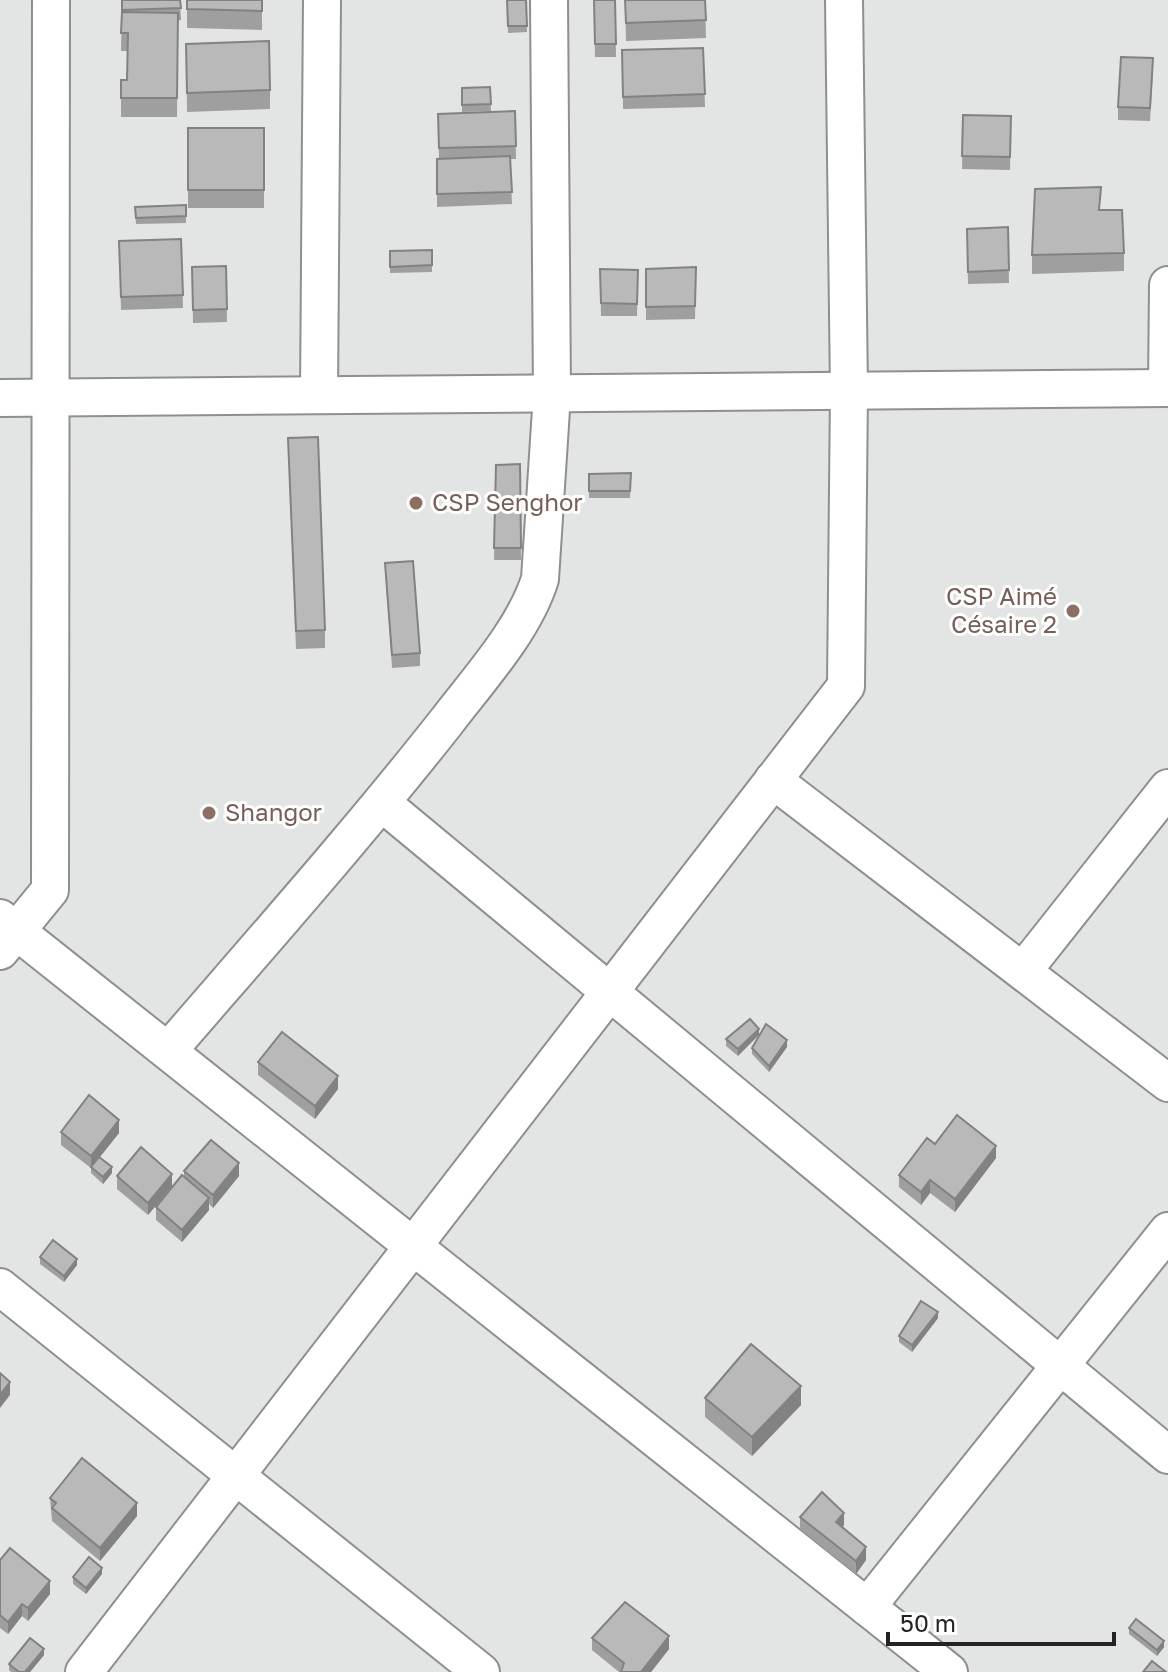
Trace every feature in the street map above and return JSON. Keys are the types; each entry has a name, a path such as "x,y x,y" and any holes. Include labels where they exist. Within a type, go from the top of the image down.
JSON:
{"street":[{"path":"51,0 50,890 5,933 168,1051 949,1672"},
{"path":"319,395 322,0"},
{"path":"168,1051 382,803 524,618 533,600 540,579 552,394 549,0"},
{"path":"84,1672 846,686 849,391 844,0"},
{"path":"0,398 1168,388 1168,285"},
{"path":"773,780 1168,1083"},
{"path":"1023,971 1168,788"},
{"path":"382,803 1168,1455"},
{"path":"867,1607 1168,1231"},
{"path":"0,1287 481,1672"}],"building":[{"path":"122,0 180,0 181,8 122,10"},
{"path":"187,0 262,0 262,11 187,9"},
{"path":"507,0 526,0 527,26 508,26"},
{"path":"594,0 615,0 616,44 595,44"},
{"path":"625,0 705,0 706,20 626,23"},
{"path":"122,12 178,13 177,98 121,98 121,80 127,80 128,33 121,33"},
{"path":"269,41 270,90 187,93 186,44"},
{"path":"703,48 705,94 623,97 622,50"},
{"path":"1121,57 1153,58 1150,108 1118,107"},
{"path":"490,87 491,104 462,105 462,88"},
{"path":"515,111 516,146 439,148 438,114"},
{"path":"963,115 1011,116 1010,157 962,156"},
{"path":"188,128 264,128 264,190 188,190"},
{"path":"510,156 512,192 437,194 437,159"},
{"path":"1101,187 1099,210 1122,210 1124,253 1032,255 1035,189"},
{"path":"186,205 186,216 136,218 135,207"},
{"path":"1008,227 1009,270 968,272 967,229"},
{"path":"181,239 183,295 121,297 119,241"},
{"path":"432,250 432,265 390,267 390,251"},
{"path":"226,266 227,309 193,310 192,267"},
{"path":"696,267 695,306 646,307 646,269"},
{"path":"600,269 638,270 637,304 601,303"},
{"path":"318,437 325,630 296,631 288,438"},
{"path":"520,464 521,548 494,548 496,465"},
{"path":"631,473 630,491 589,491 589,474"},
{"path":"413,561 420,653 392,655 385,563"},
{"path":"750,1019 759,1029 738,1049 726,1039"},
{"path":"766,1024 787,1040 769,1066 752,1048"},
{"path":"282,1032 338,1076 315,1106 258,1062"},
{"path":"89,1095 119,1120 91,1156 61,1132"},
{"path":"957,1115 996,1146 955,1199 930,1180 921,1192 899,1175 927,1138 935,1144"},
{"path":"211,1140 239,1163 213,1195 184,1171"},
{"path":"141,1147 172,1174 148,1203 117,1176"},
{"path":"99,1157 112,1167 103,1177 91,1167"},
{"path":"182,1175 209,1198 182,1230 156,1207"},
{"path":"53,1240 77,1259 64,1276 40,1257"},
{"path":"921,1301 938,1312 912,1345 899,1336"},
{"path":"751,1344 801,1386 752,1437 705,1398"},
{"path":"0,1373 10,1382 0,1395"},
{"path":"82,1458 137,1503 100,1548 52,1508 56,1503 50,1498"},
{"path":"822,1492 844,1513 836,1522 866,1547 856,1561 800,1517"},
{"path":"10,1548 50,1581 28,1608 22,1604 8,1622 0,1615 0,1560"},
{"path":"89,1557 102,1568 86,1588 73,1577"},
{"path":"625,1602 669,1636 641,1672 621,1672 624,1663 592,1638"},
{"path":"1136,1619 1164,1641 1157,1650 1129,1628"},
{"path":"30,1638 44,1649 25,1672 19,1672 9,1664"},
{"path":"1152,1661 1166,1672 1143,1672"}],"place":[{"name":"CSP Senghor","path":"416,503"},
{"name":"CSP Aimé Césaire 2","path":"1073,611"},
{"name":"Shangor","path":"209,813"}]}
